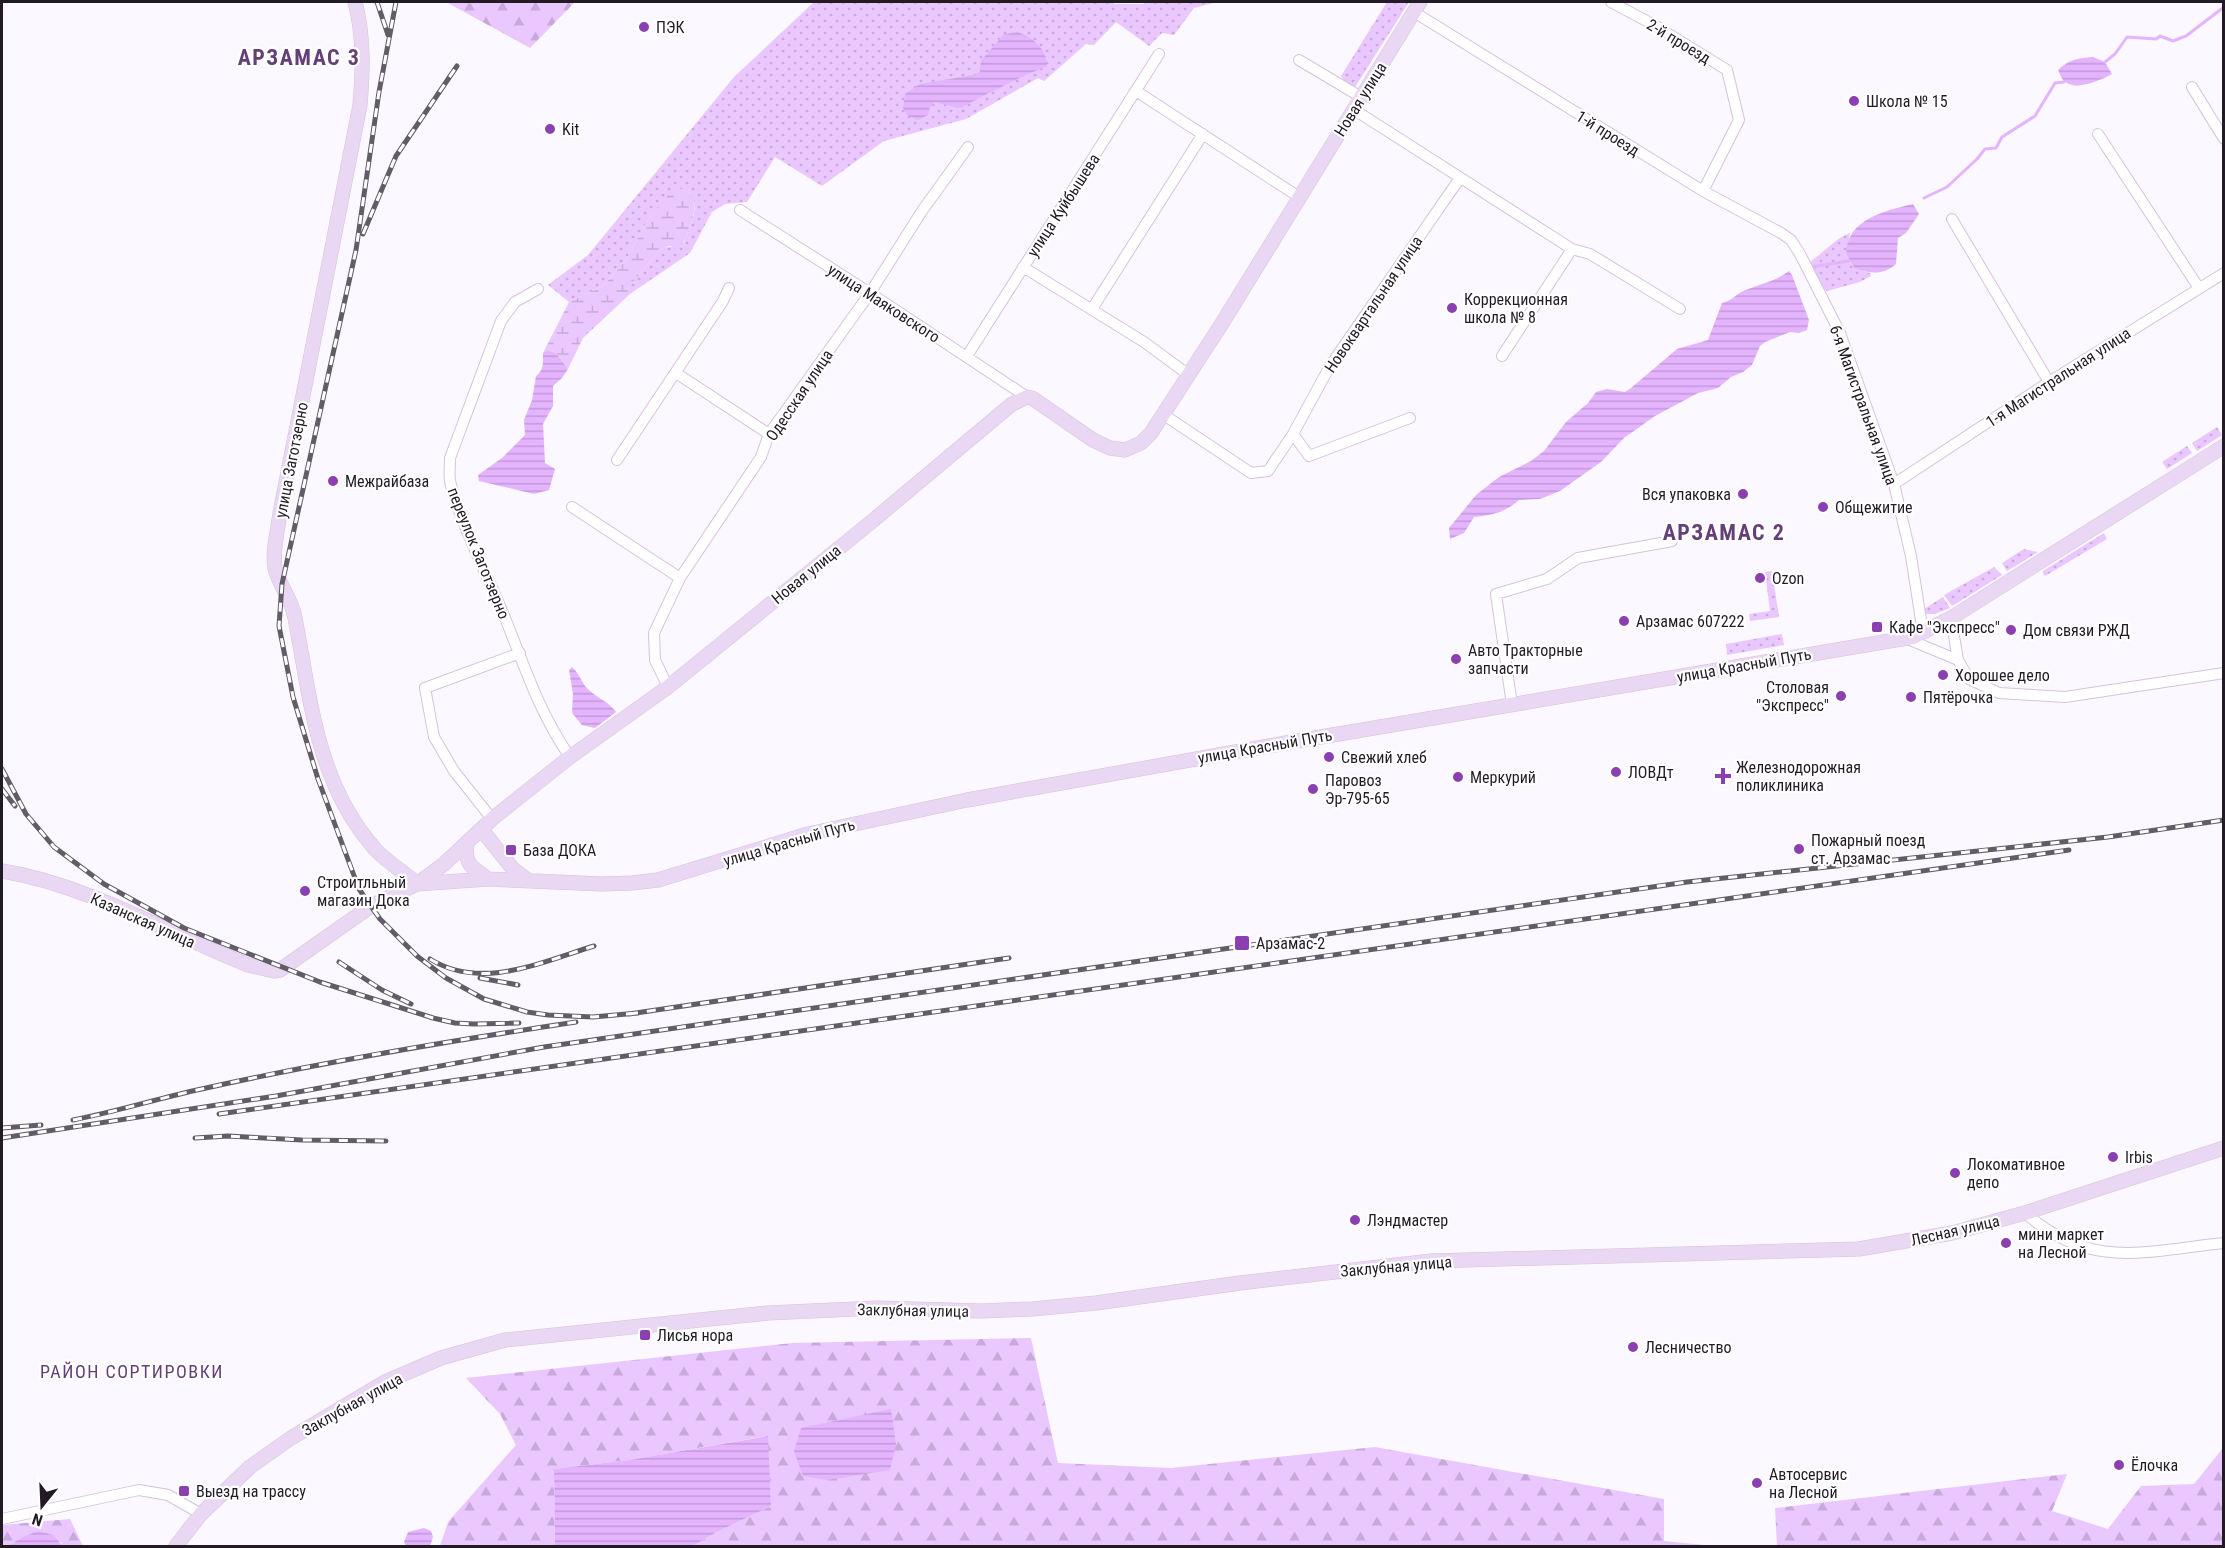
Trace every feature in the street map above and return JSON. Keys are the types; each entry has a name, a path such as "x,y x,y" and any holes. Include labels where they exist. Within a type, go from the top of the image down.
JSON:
{"main road":[{"name":"улица Заготзерно","path":"355,2 362,44 360,105 280,513 275,566 279,581 292,603 311,713 322,755 357,825 376,850 417,884"},
{"name":"Новая улица","path":"417,884 444,864 492,819 570,757 668,687 1012,404 1027,397 1045,405 1093,440 1110,448 1125,450 1141,443 1164,415 1417,7"},
{"name":"улица Красный Путь","path":"284,968 371,906 417,884 488,879 602,884 632,884 658,880 808,834 896,814 1212,755 1905,639 1923,633 1951,618 2223,446"},
{"path":"481,829 513,869 529,881"},
{"path":"467,842 468,862 488,879"},
{"name":"Казанская улица","path":"2,871 63,887 103,901 248,965 274,971 284,968"},
{"name":"Лесная улица","path":"1674,1254 1859,1249 1952,1233 2025,1213 2223,1148"},
{"name":"Заклубная улица","path":"176,1546 201,1514 250,1467 291,1438 385,1382 441,1358 505,1341 768,1313 877,1308 1032,1310 1431,1261 1674,1254"}],"street":[{"name":"2-й проезд","path":"1611,2 1656,26 1727,70 1739,120 1702,191"},
{"name":"1-й проезд","path":"1417,7 1702,191 1781,233 1791,240 1800,254"},
{"name":"улица Куйбышева","path":"967,356 1160,54"},
{"path":"1299,60 1361,97"},
{"path":"2192,87 2223,139"},
{"path":"1136,91 1299,197"},
{"path":"1353,110 1572,249 1590,254 1680,309"},
{"path":"1092,309 1203,134"},
{"path":"2098,134 2199,288"},
{"name":"Одесская улица","path":"668,687 655,660 654,633 680,578 761,457 769,434 870,293 922,211 968,147"},
{"name":"Новоквартальная улица","path":"1164,415 1251,473 1268,471 1293,434 1330,366 1460,178"},
{"name":"улица Маяковского","path":"740,210 1027,397"},
{"path":"1952,219 2049,382"},
{"path":"1502,356 1572,249"},
{"name":"6-я Магистральная улица","path":"1800,254 1840,333 1894,484 1911,556 1923,633"},
{"path":"1023,267 1144,342 1189,375"},
{"name":"1-я Магистральная улица","path":"1894,484 2049,382 2223,273"},
{"path":"617,459 723,302 729,288"},
{"name":"переулок Заготзерно","path":"538,289 515,302 501,321 450,458 450,479 462,514 520,653 528,680 552,732 570,757"},
{"path":"676,373 769,434"},
{"path":"1293,434 1309,456 1410,418"},
{"path":"572,507 680,578"},
{"path":"1512,705 1496,594 1547,579 1578,558 1672,541"},
{"path":"1951,618 1958,660 1969,678 1999,693 2065,697 2223,673"},
{"path":"1905,639 1958,660"},
{"path":"492,819 454,771 434,737 425,688 520,653"},
{"path":"2025,1213 2056,1236 2072,1243 2110,1253 2128,1254 2223,1243"},
{"path":"2,1519 139,1490 168,1495 201,1514"}],"green space":[{"path":"446,2 575,2 530,48"},
{"path":"814,2 1113,2 1114,4 1144,4 1144,2 1217,2 1194,8 1174,35 1162,33 1149,46 1116,22 1094,45 1086,44 1044,81 1038,78 966,119 884,141 822,186 775,157 747,202 725,204 712,212 690,253 630,294 627,289 660,250 684,243 694,211 694,204 688,192 650,216 625,261 603,286 569,302 548,285 588,255 734,77"},
{"path":"1387,2 1409,2 1355,87 1345,83 1341,76"},
{"path":"678,188 690,194 694,205 693,218 683,244 679,247 669,246 660,250 627,289 630,294 583,338 568,369 556,353 547,350 543,353 569,302 603,286 625,261 650,216 669,194"},
{"path":"1850,233 1846,254 1855,269 1870,273 1871,276 1860,282 1827,291 1814,279 1811,261"},
{"path":"2217,427 2222,435 2197,451 2192,443"},
{"path":"2187,446 2192,453 2167,469 2162,462"},
{"path":"2104,533 2107,539 2045,576 2043,574 2043,571"},
{"path":"2024,549 2038,552 2007,571 2002,563"},
{"path":"1994,567 2002,575 1952,606 1944,595"},
{"path":"1772,571 1779,617 1750,621 1749,614 1770,611 1765,572"},
{"path":"1943,597 1950,608 1935,614 1926,614 1924,609"},
{"path":"1782,634 1784,645 1727,655 1726,644"},
{"path":"1031,1338 1058,1463 1171,1468 1375,1447 1664,1499 1664,1541 1714,1546 693,1546 771,1506 767,1436 629,1460 554,1469 555,1546 440,1546 448,1522 516,1445 500,1414 466,1378 792,1343"},
{"path":"2223,1448 2223,1546 1777,1546 1775,1508 2067,1474 2052,1511 2108,1529 2141,1486 2194,1484"},
{"path":"70,1519 83,1546 63,1546 61,1542 21,1538 8,1546 2,1546 2,1525"}],"shaded area":[{"path":"1016,32 1038,44 1045,54 1047,66 963,107 958,108 935,102 930,107 928,115 918,120 907,115 903,108 905,94 920,84 980,72 981,61 1003,35"},
{"path":"2093,57 2105,62 2112,74 2082,85 2070,84 2063,80 2058,70 2062,66 2074,60"},
{"path":"1913,204 1919,214 1906,233 1898,238 1896,264 1881,272 1855,269 1846,254 1853,232 1879,214"},
{"path":"1789,271 1809,320 1807,330 1799,333 1790,332 1765,342 1760,346 1752,365 1743,372 1731,377 1718,388 1698,393 1655,416 1624,438 1601,462 1560,491 1540,499 1519,500 1498,513 1474,517 1464,533 1450,539 1449,528 1476,495 1499,477 1531,461 1544,451 1566,422 1588,403 1596,392 1607,389 1625,392 1677,349 1708,340 1722,303"},
{"path":"547,350 556,353 568,369 553,386 553,406 543,424 545,463 555,469 549,490 534,494 479,481 478,475 502,458 525,435 524,420 532,400 536,376 542,369 543,353"},
{"path":"572,667 587,689 616,712 595,728 582,725 572,713 573,694 569,670"},
{"path":"891,1409 896,1444 890,1470 827,1480 803,1476 794,1451 801,1428"},
{"path":"768,1436 771,1506 693,1546 555,1546 554,1469 629,1460"},
{"path":"424,1528 431,1531 433,1537 430,1546 406,1546 404,1542 408,1532"},
{"path":"38,1531 53,1535 63,1546 8,1546 21,1538"}],"waterway":[{"path":"2105,62 2115,54 2127,37 2156,39 2160,36 2173,41 2186,36 2224,7"},
{"path":"1924,198 1947,187 1985,149 1996,148 2002,137 2035,116 2055,83 2064,82"},
{"path":"1811,267 1849,261"}],"railway":[{"path":"377,2 388,35"},
{"path":"396,2 379,92 356,250 282,584 279,626 293,697 318,779 359,889 380,919 417,956 446,978 484,999 527,1012 593,1017 638,1013"},
{"path":"363,234 396,156 457,66"},
{"path":"2,769 26,814 54,847 104,884 184,928 320,982 433,1018 455,1023 519,1023"},
{"path":"2,789 15,806"},
{"path":"2,1138 276,1096 544,1047 1687,882 2108,837 2224,820"},
{"path":"219,1114 2069,850"},
{"path":"430,959 450,968 470,973 491,973 533,966 594,946"},
{"path":"629,1014 1009,958"},
{"path":"339,962 382,990 411,1004"},
{"path":"480,978 518,985"},
{"path":"73,1120 291,1070 433,1044 576,1022"},
{"path":"2,1128 41,1125"},
{"path":"195,1138 228,1136 386,1141"}],"place":[{"name":"ПЭК","path":"644,27"},
{"name":"Школа № 15","path":"1854,101"},
{"name":"Kit","path":"550,129"},
{"name":"Коррекционная школа № 8","path":"1452,308"},
{"name":"Межрайбаза","path":"333,481"},
{"name":"Вся упаковка","path":"1743,494"},
{"name":"Общежитие","path":"1823,507"},
{"name":"Ozon","path":"1760,578"},
{"name":"Арзамас 607222","path":"1624,621"},
{"name":"Кафе \"Экспресс\"","path":"1877,627"},
{"name":"Дом связи РЖД","path":"2011,630"},
{"name":"Авто Тракторные запчасти","path":"1456,659"},
{"name":"Хорошее дело","path":"1943,675"},
{"name":"Столовая \"Экспресс\"","path":"1841,696"},
{"name":"Пятёрочка","path":"1911,697"},
{"name":"Свежий хлеб","path":"1329,757"},
{"name":"ЛОВДт","path":"1616,772"},
{"name":"Железнодорожная поликлиника","path":"1723,776"},
{"name":"Меркурий","path":"1458,777"},
{"name":"Паровоз Эр-795-65","path":"1313,789"},
{"name":"Пожарный поезд ст. Арзамас","path":"1799,849"},
{"name":"База ДОКА","path":"511,850"},
{"name":"Строитльный магазин Дока","path":"305,891"},
{"name":"Арзамас-2","path":"1242,943"},
{"name":"Irbis","path":"2113,1157"},
{"name":"Локомативное депо","path":"1955,1173"},
{"name":"Лэндмастер","path":"1355,1220"},
{"name":"мини маркет на Лесной","path":"2006,1243"},
{"name":"Лисья нора","path":"645,1335"},
{"name":"Лесничество","path":"1633,1347"},
{"name":"Ёлочка","path":"2119,1465"},
{"name":"Автосервис на Лесной","path":"1757,1483"},
{"name":"Выезд на трассу","path":"184,1491"}],"district":[{"name":"АРЗАМАС 3","path":"299,57"},
{"name":"АРЗАМАС 2","path":"1724,532"},
{"name":"РАЙОН СОРТИРОВКИ","path":"132,1372"}]}
